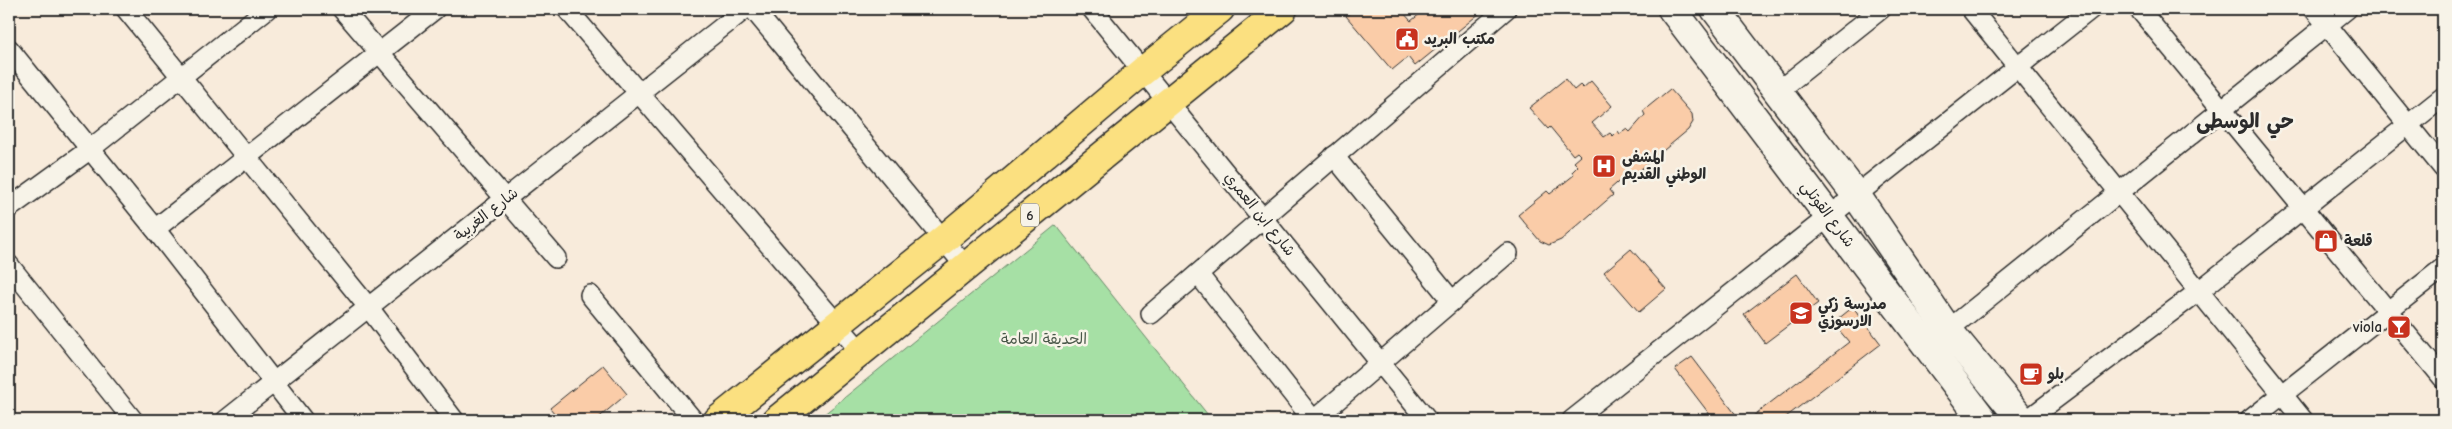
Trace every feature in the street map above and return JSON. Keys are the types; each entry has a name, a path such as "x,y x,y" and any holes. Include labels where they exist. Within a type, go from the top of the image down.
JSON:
{"highway":[{"path":"718,420 944,239 1143,70 1220,9"},
{"name":"6","path":"777,420 1283,9"}],"street":[{"path":"126,9 369,308 454,420"},
{"path":"9,208 89,150 267,9"},
{"path":"342,9 556,258"},
{"path":"155,230 435,9"},
{"path":"567,9 861,352"},
{"name":"شارع الغربية","path":"226,420 745,9"},
{"path":"754,9 966,267"},
{"name":"شارع ابن العمري","path":"1092,9 1427,420"},
{"path":"1151,314 1506,9"},
{"name":"شارع القوتلي","path":"1672,9 1984,420"},
{"path":"1715,9 1856,196 1948,330 2022,420"},
{"path":"1777,92 1881,9"},
{"path":"1971,9 2284,394 2303,420"},
{"path":"1572,420 2091,9"},
{"path":"2139,9 2443,378"},
{"path":"2314,9 2443,168"},
{"path":"1948,330 2347,9"},
{"path":"9,49 155,230 303,420"},
{"path":"2027,420 2200,291 2443,97"},
{"path":"1334,156 1452,301"},
{"path":"1198,274 1314,420 1508,253"},
{"path":"9,265 133,420"},
{"path":"2250,420 2443,268"},
{"path":"590,295 694,420"}],"green space":[{"name":"الحديقة العامة","path":"1056,225 1212,420 817,420"}],"building":[{"name":"مكتب البريد","path":"1355,9 1404,9 1402,11 1411,21 1426,9 1477,9 1480,13 1415,66 1408,57 1392,70 1346,16"},
{"path":"1565,79 1574,90 1580,85 1583,88 1591,81 1612,106 1592,123 1604,137 1610,133 1613,136 1618,131 1620,134 1627,129 1630,132 1645,115 1643,111 1670,89 1692,114 1693,122 1688,130 1634,175 1631,171 1609,190 1613,195 1561,240 1549,245 1540,241 1518,215 1547,191 1550,194 1574,175 1572,172 1578,166 1574,162 1581,156 1577,152 1573,155 1550,127 1548,129 1529,108"},
{"path":"1631,249 1666,289 1639,312 1604,272"},
{"path":"1797,274 1818,303 1765,343 1744,314"},
{"path":"1853,307 1881,344 1782,420 1748,420 1849,342 1833,323"},
{"path":"1692,357 1740,420 1714,420 1675,369"},
{"path":"603,365 627,394 596,420 560,420 550,408"},
{"path":"1916,414 1921,420 1908,420"}],"place":[{"name":"مكتب البريد","path":"1407,39"},
{"name":"المشفى الوطني القديم","path":"1604,166"},
{"name":"قلعة","path":"2326,241"},
{"name":"مدرسة زكي الارسوزي","path":"1801,313"},
{"name":"viola","path":"2399,327"},
{"name":"بلو","path":"2031,374"}],"district":[{"name":"حي الوسطى","path":"2245,121"}]}
